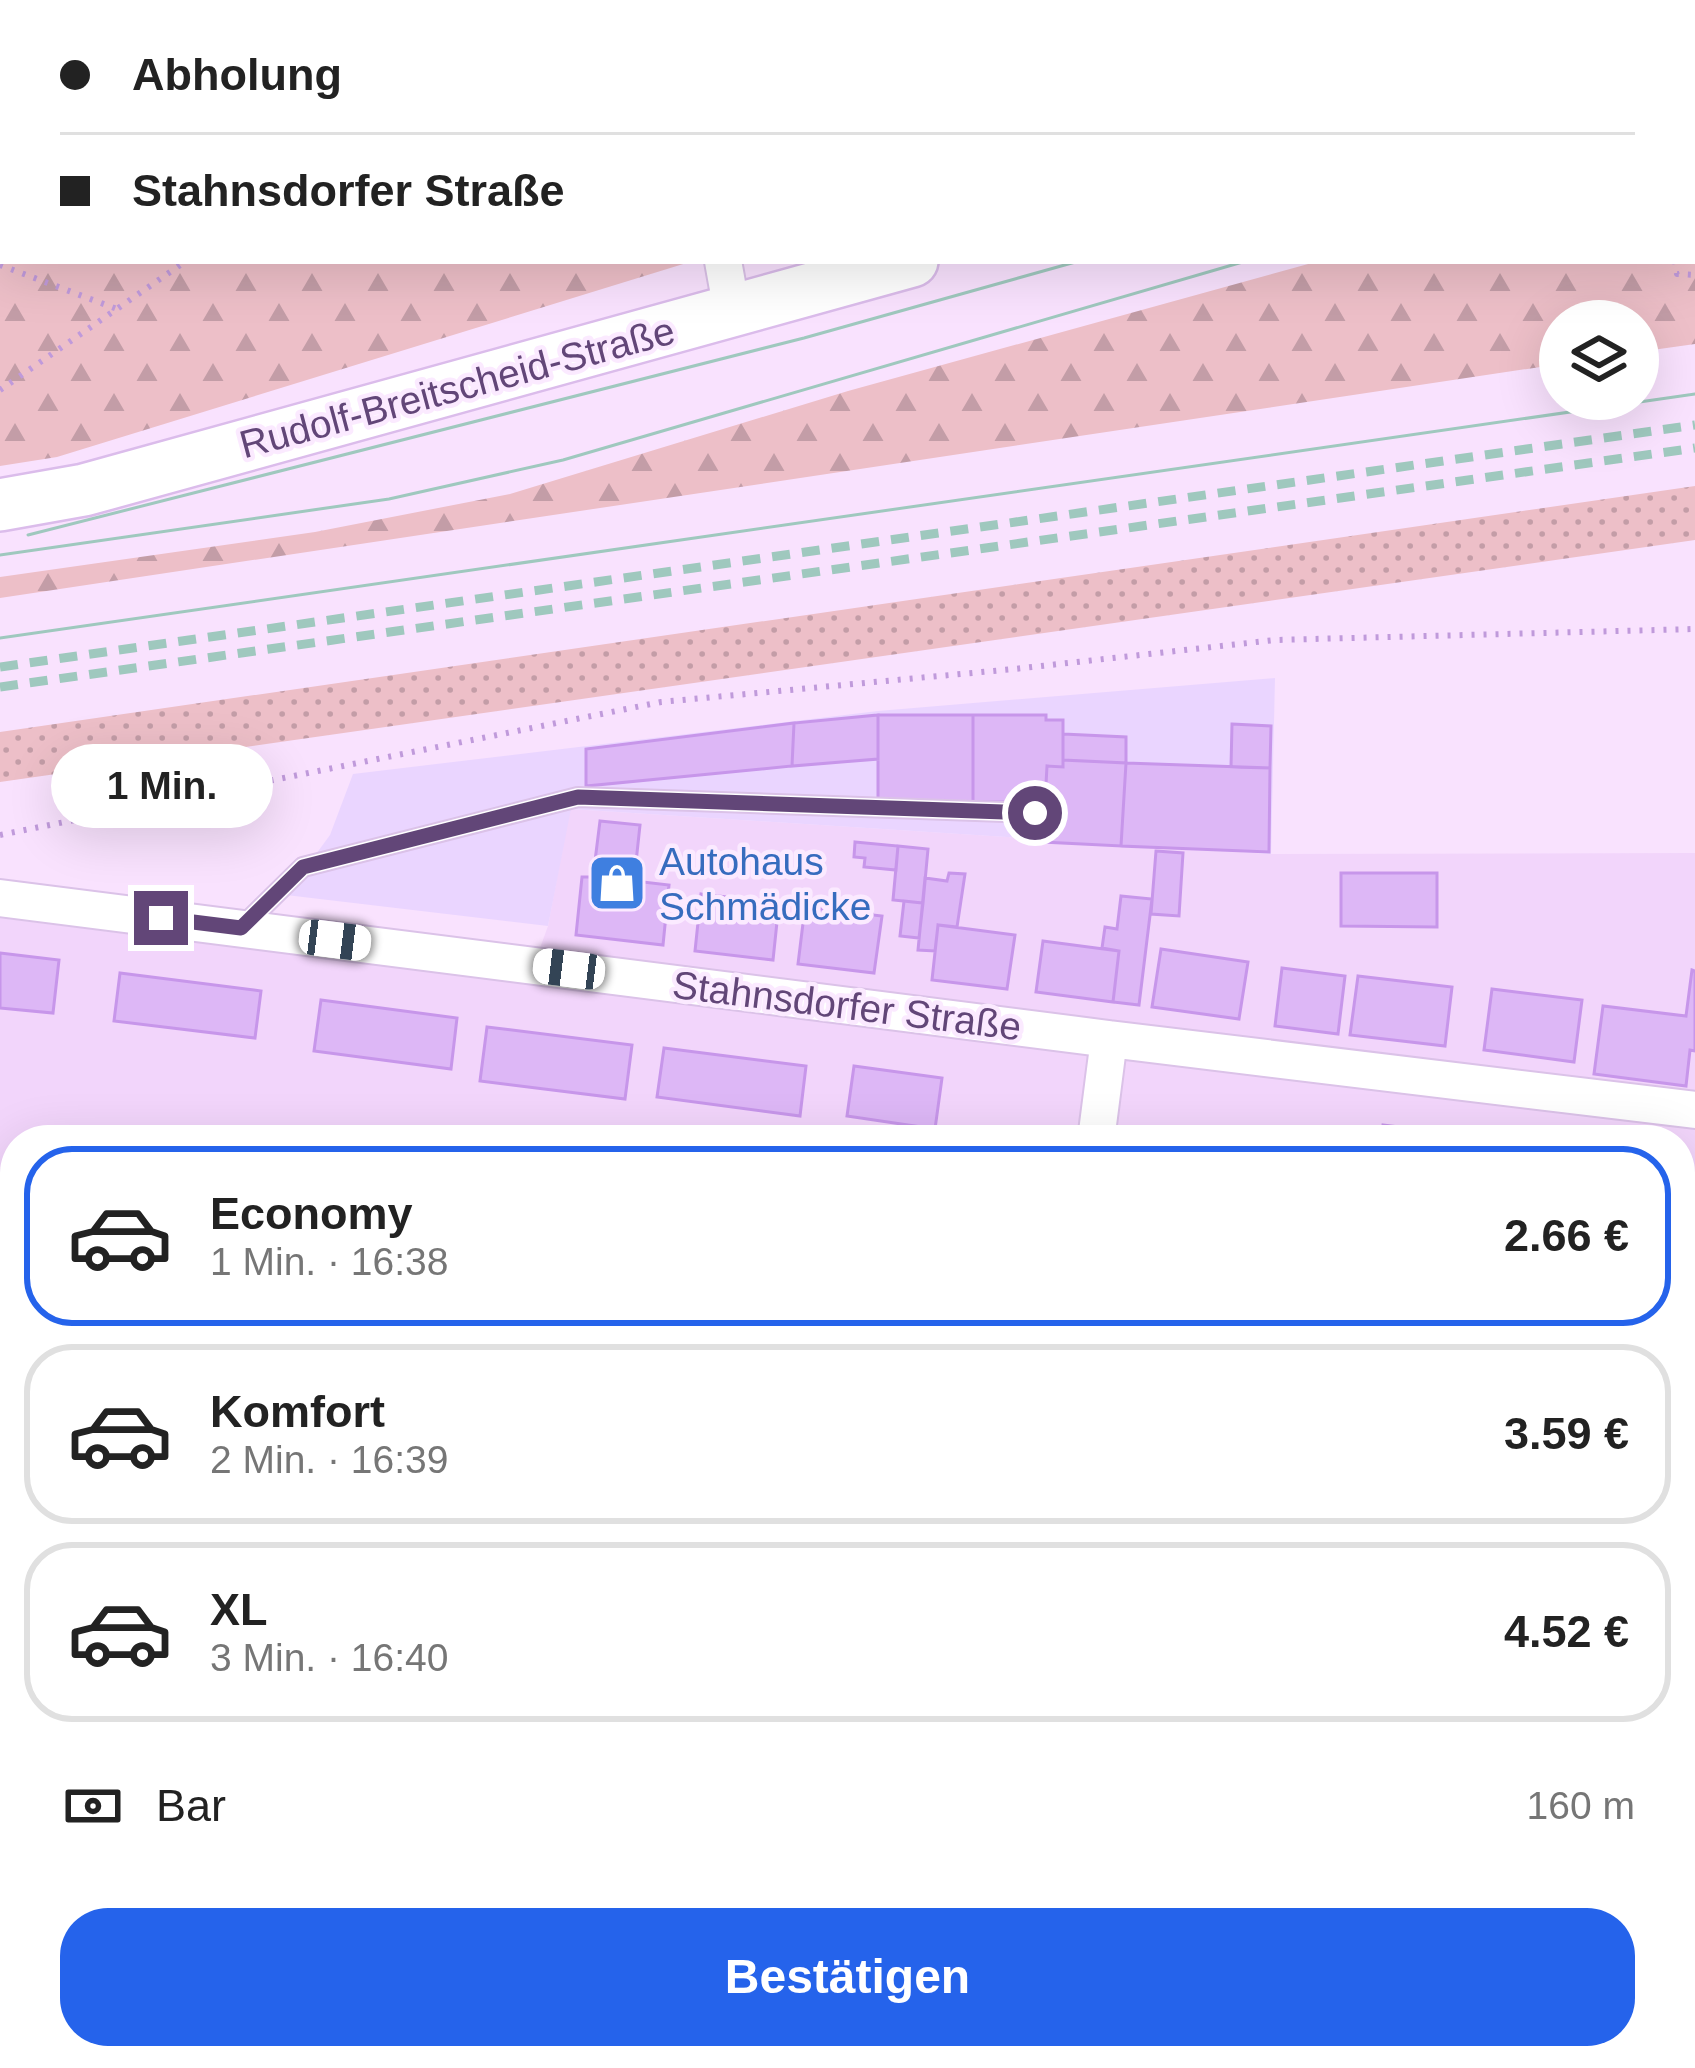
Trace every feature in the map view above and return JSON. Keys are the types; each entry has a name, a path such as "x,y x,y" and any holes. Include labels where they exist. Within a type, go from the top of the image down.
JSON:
{"street":[{"path":"724,264 732,311"},
{"name":"Rudolf-Breitscheid-Straße","path":"0,505 84,490 901,264"},
{"name":"Stahnsdorfer Straße","path":"0,898 1695,1110"},
{"path":"1098,1125 1109,1039"}],"lane":[{"path":"241,928 303,867 578,797 1035,813"}],"path":[{"path":"0,390 182,264"},
{"path":"0,265 117,309"},
{"path":"0,835 662,702 1275,640 1695,629"}],"shaded area":[{"path":"1275,678 1271,854 571,809 548,926 286,895 330,835 353,774 878,711"},
{"path":"570,809 1271,854 1695,853 1695,1125 0,1125 0,918 527,984 548,926"}],"green space":[{"path":"0,264 683,264 57,457 0,466"},
{"path":"1308,264 1695,264 1695,344 1659,349 1659,300 1539,300 1539,367 0,598 0,577 315,532 510,494 848,391"},
{"path":"1695,486 1695,540 0,782 0,732"}],"building":[{"path":"878,715 878,759 792,766 794,723"},
{"path":"878,715 973,715 973,802 878,801"},
{"path":"973,715 1046,715 1046,720 1063,720 1063,767 1047,766 1045,802 973,802"},
{"path":"794,723 792,766 586,786 586,749"},
{"path":"1232,724 1271,726 1270,768 1231,767"},
{"path":"1063,734 1126,737 1126,763 1063,760"},
{"path":"1063,760 1126,763 1121,846 1043,842 1047,766 1063,767"},
{"path":"1126,763 1270,768 1269,852 1121,846"},
{"name":"Autohaus Schmädicke","path":"600,821 640,825 634,881 669,885 663,945 576,935 582,877 593,877"},
{"path":"855,842 898,846 896,870 864,867 865,858 854,857"},
{"path":"898,846 928,849 923,903 893,900"},
{"path":"1156,851 1183,853 1179,916 1151,914"},
{"path":"949,873 965,874 957,927 938,925 935,951 918,950 925,878 947,881"},
{"path":"1341,873 1437,873 1437,927 1341,926"},
{"path":"701,894 779,903 773,960 695,951"},
{"path":"1121,896 1152,899 1139,1005 1113,1002 1119,951 1102,948 1105,927 1117,929"},
{"path":"904,901 923,903 919,938 900,936"},
{"path":"805,907 882,916 874,973 798,964"},
{"path":"938,925 1015,935 1007,989 932,980"},
{"path":"1043,941 1119,951 1113,1002 1036,992"},
{"path":"1161,949 1248,962 1239,1019 1152,1007"},
{"path":"0,953 59,960 53,1013 0,1008"},
{"path":"1282,968 1345,976 1338,1034 1275,1026"},
{"path":"1692,970 1695,1051 1690,1050 1686,1086 1594,1074 1603,1006 1686,1016"},
{"path":"120,973 261,991 255,1038 114,1021"},
{"path":"1358,976 1452,987 1445,1046 1350,1035"},
{"path":"1492,989 1582,1000 1574,1062 1484,1050"},
{"path":"321,1000 457,1018 451,1069 314,1051"},
{"path":"487,1027 632,1045 625,1099 480,1081"},
{"path":"664,1048 806,1066 800,1116 657,1097"},
{"path":"854,1066 942,1078 936,1125 847,1116"}],"tram line":[{"path":"28,535 804,338 1068,264"},
{"path":"0,555 389,499 563,460 1236,264"},
{"path":"0,638 1695,394"}],"railway":[{"path":"0,667 1695,425"},
{"path":"0,687 1695,448"}],"place":[{"name":"Autohaus Schmädicke","path":"617,883"}],"route":[{"path":"161,918 241,928 303,867 578,797 1035,813"}]}
